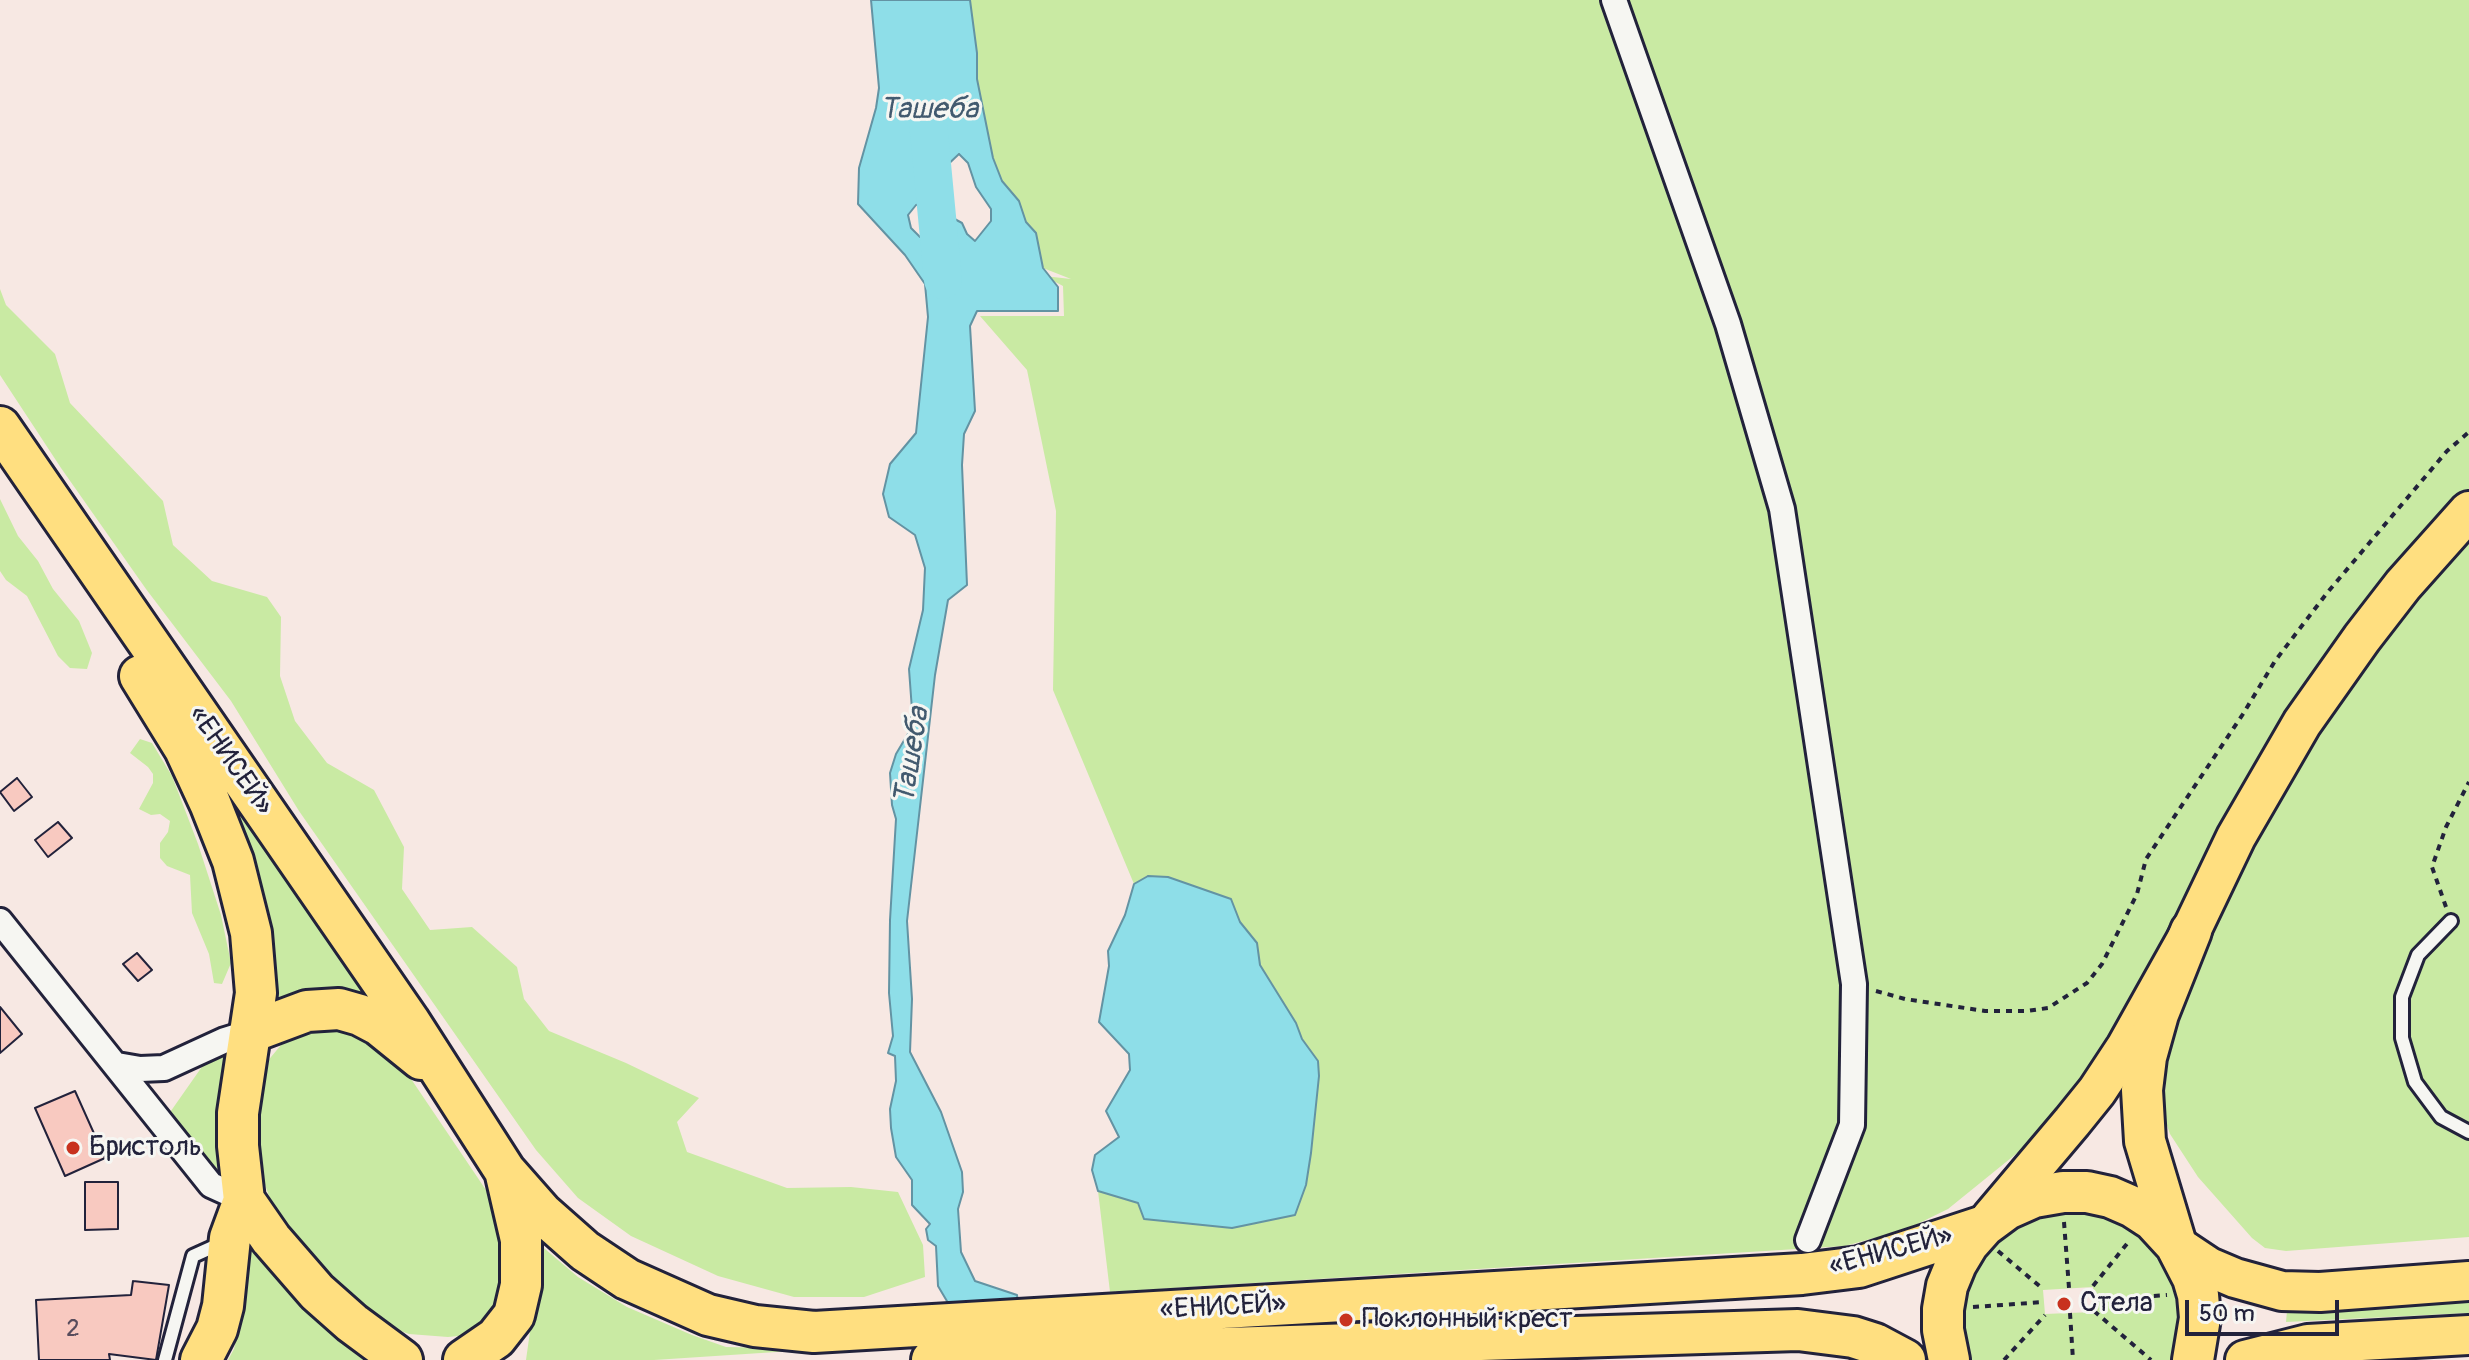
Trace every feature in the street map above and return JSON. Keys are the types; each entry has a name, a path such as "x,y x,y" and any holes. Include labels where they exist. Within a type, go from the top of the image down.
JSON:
{"highway":[{"name":"«ЕНИСЕЙ»","path":"0,427 400,1008 505,1171 542,1213 585,1251 627,1279 693,1309 755,1326 814,1332 893,1327 1068,1335 1798,1330 1853,1337 1875,1344 1905,1360"},
{"name":"«ЕНИСЕЙ»","path":"0,476 155,698 185,749 233,861 251,933 256,993 238,1113 244,1200 271,1239 317,1292 402,1360"},
{"path":"2191,931 2158,1014 2146,1057 2142,1090 2145,1141 2164,1233 2193,1278 2198,1295 2199,1330 2193,1360"},
{"name":"«ЕНИСЕЙ»","path":"251,1032 321,1008 360,1015 379,1025 404,1045 457,1096"},
{"name":"«ЕНИСЕЙ»","path":"464,1360 496,1338 514,1315 521,1285 521,1240 505,1171"},
{"name":"«ЕНИСЕЙ»","path":"1949,1360 1943,1330 1947,1286 1968,1244 1984,1226 2007,1209 2034,1197 2087,1192 2133,1207 2164,1233"},
{"path":"201,1360 217,1329 223,1306 230,1238 244,1200"},
{"name":"«ЕНИСЕЙ»","path":"932,1360 1068,1335 1859,1267 1984,1226"}],"main road":[{"path":"1984,1226 2097,1091 2126,1047 2191,931 2236,837 2302,723 2403,585 2469,511"},
{"path":"2164,1233 2209,1267 2282,1291 2320,1292 2469,1281"},
{"path":"2245,1360 2308,1344 2421,1343 2469,1335"}],"street":[{"path":"1614,0 1728,324 1782,509 1854,984 1852,1125 1808,1240"},
{"path":"0,921 211,1185 244,1200"},
{"path":"117,1065 140,1069 164,1068 225,1040 251,1032"}],"lane":[{"path":"2451,921 2418,955 2402,997 2402,1038 2415,1082 2441,1117 2469,1132"},
{"path":"165,1360 193,1256 230,1238"}],"path":[{"path":"1854,984 1905,999 1985,1011 2048,1008 2087,983 2102,964 2137,894 2146,859 2275,661 2327,593 2447,451 2469,432"},
{"path":"2451,921 2432,867 2446,827 2469,782"},
{"path":"2063,1192 2069,1288"},
{"path":"1984,1226 1990,1244 2043,1289"},
{"path":"2093,1286 2136,1233 2164,1233"},
{"path":"2094,1300 2198,1295"},
{"path":"1943,1309 2044,1302"},
{"path":"2094,1311 2151,1360"},
{"path":"2070,1313 2073,1360"},
{"path":"2004,1360 2045,1315"}],"green space":[{"path":"970,0 2469,0 2469,489 2397,567 2307,683 2223,825 2133,1003 2086,1081 2032,1141 1948,1209 1893,1236 1845,1246 1110,1292 1098,1191 1138,1203 1315,1108 1318,1061 1260,965 1257,943 1239,922 1231,899 1148,876 1134,884 1053,690 1056,511 1027,370 980,316 1064,316 1063,286 1044,276 1071,279 1043,268 1036,233 1026,222 1019,201 1002,181 993,158 977,79"},
{"path":"0,289 6,305 55,354 70,403 163,501 173,545 212,581 267,597 281,617 280,676 295,721 327,763 374,790 404,847 402,889 430,930 472,927 517,967 524,999 549,1031 699,1098 677,1122 687,1152 787,1188 851,1187 898,1192 923,1245 925,1277 864,1297 794,1297 718,1276 631,1236 578,1198 536,1150 299,811 231,701 146,589 0,375"},
{"path":"0,499 18,536 38,561 53,589 79,621 92,653 87,669 70,668 58,656 27,596 6,580 0,571"},
{"path":"2469,535 2469,1237 2286,1251 2265,1248 2252,1238 2198,1177 2170,1134 2163,1114 2170,1039 2183,997 2222,909 2296,768 2333,708"},
{"path":"155,670 398,1024 306,993 273,998"},
{"path":"140,739 152,743 172,776 198,844 221,915 231,963 222,984 214,983 209,954 192,913 190,875 167,866 160,858 160,843 168,832 170,821 160,814 151,815 139,809 153,783 153,774 148,767 130,753"},
{"path":"318,1023 360,1029 403,1067 488,1193 506,1239 505,1300 478,1334 448,1337 409,1334 381,1324 321,1274 275,1213 263,1179 256,1143 257,1087 266,1063 281,1045 299,1031"},
{"path":"231,1048 221,1184 166,1118 206,1061"},
{"path":"2078,1210 2108,1217 2147,1242 2164,1266 2178,1308 2176,1341 2170,1360 1968,1360 1960,1329 1963,1291 1990,1244 2028,1218","holes":["2093,1287 2094,1312 2045,1314 2043,1290"]},
{"path":"242,1234 294,1296 369,1360 228,1360 234,1349 241,1313"},
{"path":"532,1238 578,1277 627,1307 692,1335 726,1347 822,1349 654,1360 526,1360 533,1310"},
{"path":"2469,1301 2469,1313 2286,1322 2287,1311"}],"water":[{"name":"Ташеба","path":"871,0 970,0 977,79 993,158 1002,181 1019,201 1026,222 1036,233 1043,268 1058,287 1058,311 977,311 970,326 975,411 964,434 962,465 967,585 948,600 935,675 907,921 912,999 910,1052 941,1112 962,1172 963,1192 958,1209 961,1252 975,1281 1017,1295 1025,1360 957,1318 938,1286 936,1246 928,1240 926,1229 930,1224 912,1205 912,1180 896,1157 891,1128 890,1109 896,1081 895,1056 888,1053 893,1036 889,993 890,920 896,819 890,773 896,754 909,732 912,710 909,669 923,610 925,568 915,535 889,517 883,494 890,464 916,433 928,317 925,284 905,255 858,204 859,168 879,88","holes":["959,154 968,163 976,187 991,209 991,221 975,241 962,223 951,217 932,234 920,237 911,228 908,215 916,205 929,202 929,177 941,171"]},
{"path":"1148,876 1168,877 1231,899 1240,922 1257,943 1260,965 1318,1061 1311,1153 1306,1185 1295,1215 1232,1228 1144,1219 1138,1203 1098,1191 1092,1170 1095,1155 1119,1137 1106,1111 1130,1070 1129,1054 1099,1022 1109,966 1108,951 1125,915 1134,884"}],"building":[{"path":"17,778 32,797 14,811 0,792"},
{"path":"58,822 72,838 48,857 35,840"},
{"path":"137,953 152,970 138,981 123,964"},
{"path":"0,1007 22,1034 0,1053"},
{"path":"75,1091 105,1158 65,1176 35,1108"},
{"path":"85,1182 118,1182 118,1229 85,1230"},
{"path":"133,1281 169,1285 156,1360 109,1354 110,1360 39,1360 36,1300 131,1295"}],"waterway":[{"name":"Ташеба","path":"928,122 943,280"}],"place":[{"name":"Бристоль","path":"73,1148"},
{"name":"Стела","path":"2064,1304"},
{"name":"Поклонный крест","path":"1346,1320"}]}
